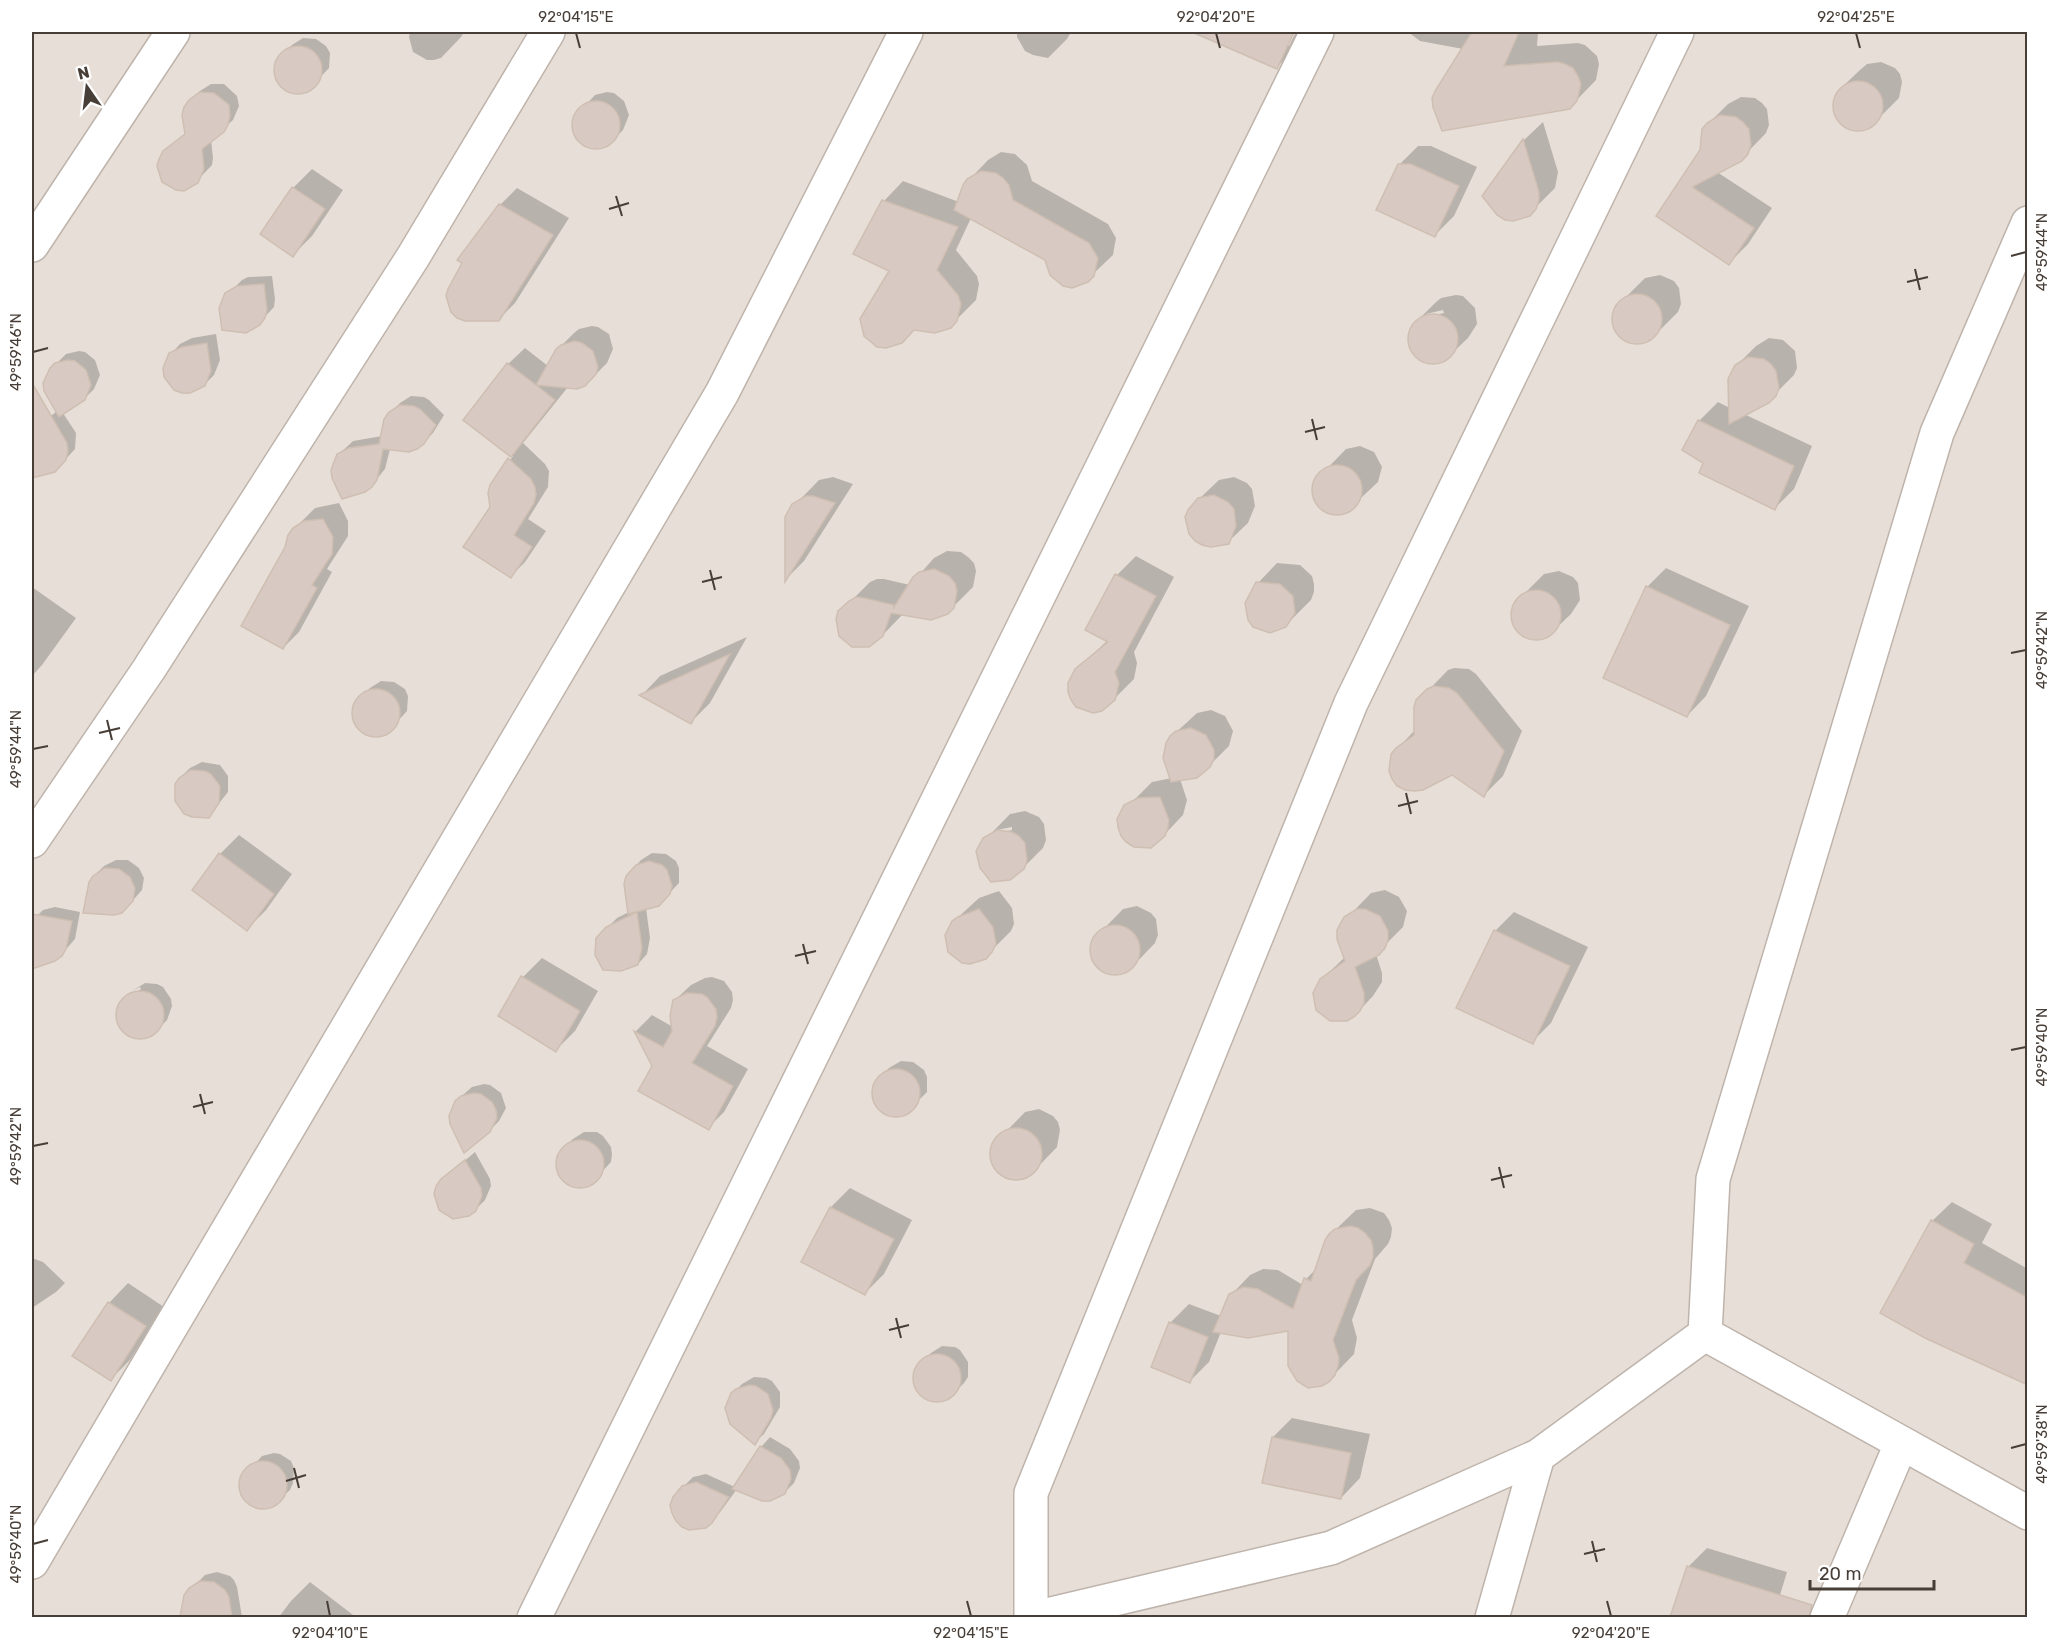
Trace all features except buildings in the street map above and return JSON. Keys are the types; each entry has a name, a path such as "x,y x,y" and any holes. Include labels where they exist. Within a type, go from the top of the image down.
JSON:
{"street":[{"path":"32,245 173,32"},
{"path":"32,841 149,669 414,257 548,32"},
{"path":"32,1562 722,393 906,32"},
{"path":"534,1617 1317,32"},
{"path":"1677,32 1351,703 1031,1493 1033,1617 1331,1548 1538,1456 1705,1334"},
{"path":"1705,1334 1713,1179 1937,433 2028,224"},
{"path":"1705,1334 2028,1513"},
{"path":"1827,1617 1901,1444"},
{"path":"1492,1617 1538,1456"}],"shaded area":[{"path":"32,32 2027,32 2027,1617 32,1617"}]}
